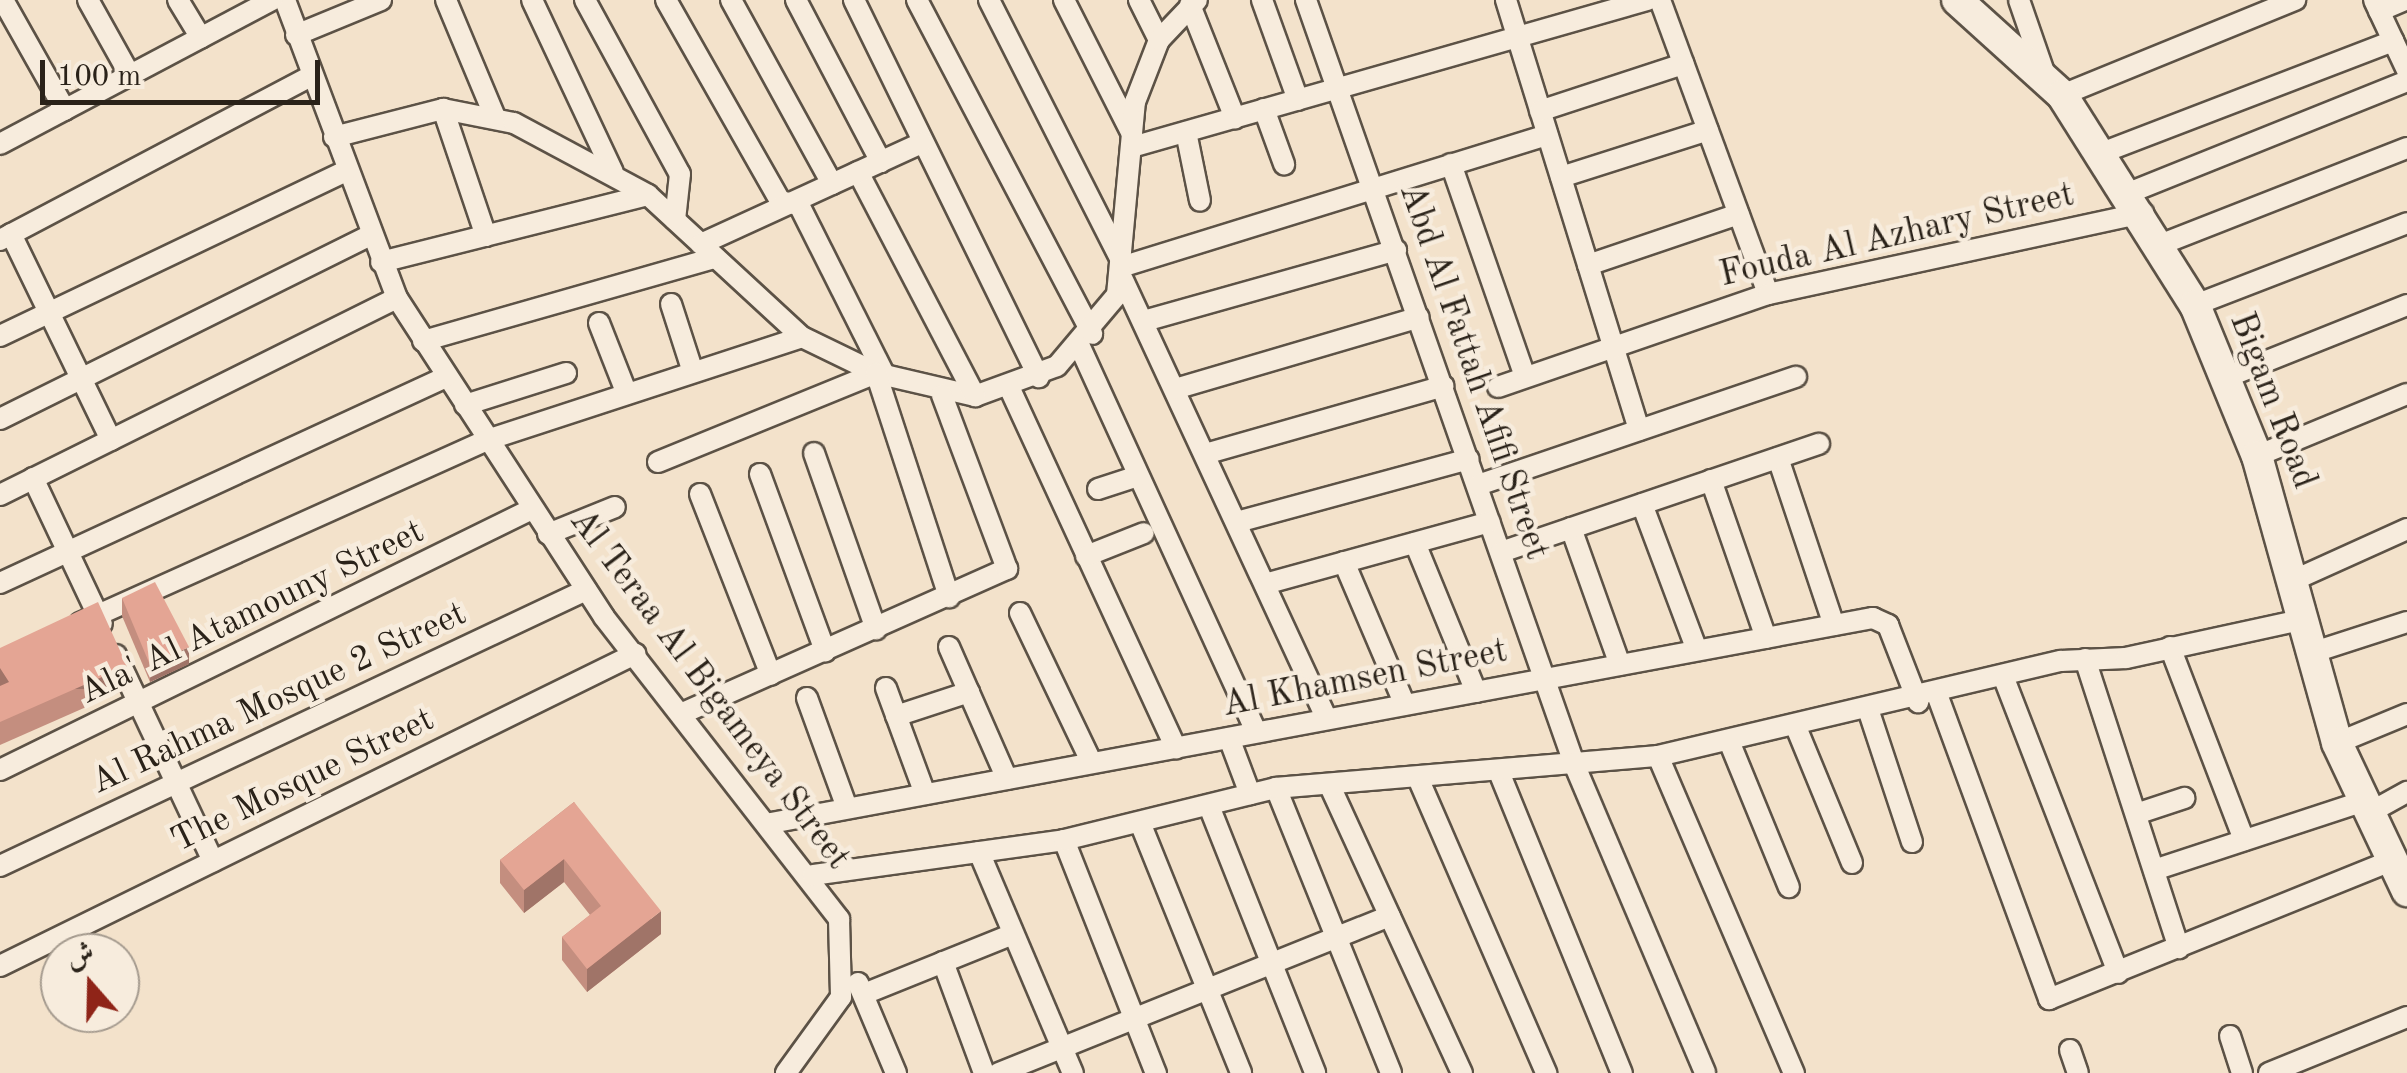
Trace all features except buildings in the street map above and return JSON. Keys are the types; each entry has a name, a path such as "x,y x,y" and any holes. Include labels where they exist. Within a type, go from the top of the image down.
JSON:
{"main road":[{"name":"Bigam Road","path":"1957,0 2053,84 2137,202 2194,306 2257,456 2308,654 2337,743 2364,808 2399,869"}],"street":[{"path":"3,0 65,110"},
{"path":"88,0 130,75"},
{"path":"178,0 201,38"},
{"path":"1,142 272,0"},
{"name":"Al Teraa Al Bigameya Street","path":"285,0 309,77 370,235 397,298 423,342 586,590 771,822 839,919 845,959 832,1013 792,1069"},
{"path":"296,35 381,0"},
{"path":"446,0 495,117"},
{"path":"532,0 613,172"},
{"path":"585,0 680,174 676,220"},
{"path":"666,0 780,201 792,202"},
{"path":"730,0 832,184"},
{"path":"796,0 881,162"},
{"path":"854,0 920,123 922,143 1039,377"},
{"path":"917,0 1086,341 1138,476 1256,732"},
{"path":"989,0 1123,273 1327,719"},
{"path":"1064,0 1132,141"},
{"path":"1139,0 1159,40"},
{"path":"1262,0 1298,100"},
{"name":"Abd Al Fattah Afifi Street","path":"1306,0 1575,766 1705,1073"},
{"path":"1506,0 1639,430"},
{"path":"1132,141 1186,132 1647,0"},
{"path":"1660,0 1768,294"},
{"path":"2019,0 2053,84 2295,0"},
{"path":"2406,0 2376,6 2407,70"},
{"path":"334,137 443,109 495,117 613,172 648,195 802,337 881,374 942,395 975,396 1039,377 1086,341 1123,273 1132,141 1159,40 1193,3 1235,118"},
{"path":"2104,152 2393,40"},
{"path":"1540,111 1684,64"},
{"path":"111,440 50,312 6,237 309,77"},
{"name":"Fouda Al Azhary Street","path":"1498,387 1768,294 2137,202 2407,81"},
{"path":"443,109 486,236"},
{"path":"1264,110 1284,164"},
{"path":"1561,177 1708,130"},
{"path":"1186,132 1200,201"},
{"path":"1123,273 1547,135"},
{"path":"423,342 708,251 792,202 922,143"},
{"path":"2162,244 2407,148"},
{"path":"1452,164 1525,378"},
{"path":"0,336 346,170"},
{"path":"858,172 975,396"},
{"path":"381,262 648,195"},
{"path":"792,202 881,374 949,597"},
{"path":"1588,264 1738,214"},
{"path":"2194,306 2407,223"},
{"path":"0,419 370,235"},
{"path":"1144,321 1396,250"},
{"path":"0,495 397,298"},
{"path":"671,304 693,372"},
{"path":"2227,377 2407,305"},
{"path":"1175,389 1419,317"},
{"path":"598,323 627,394"},
{"path":"65,630 487,440 802,337"},
{"path":"465,405 566,372"},
{"path":"658,462 881,374"},
{"path":"0,583 446,377"},
{"path":"1478,485 1796,377"},
{"path":"1205,454 1443,386"},
{"path":"1010,388 1176,748"},
{"path":"2257,456 2407,394"},
{"path":"683,713 1002,575 1005,562 942,395"},
{"path":"1501,552 1819,444"},
{"path":"814,452 876,629"},
{"path":"1778,458 1834,625"},
{"path":"1237,522 1469,459"},
{"path":"760,474 825,651"},
{"path":"1098,489 1138,476"},
{"path":"34,478 213,861"},
{"path":"1711,480 1766,638"},
{"path":"700,494 770,675"},
{"path":"1642,504 1697,650"},
{"path":"548,534 615,507"},
{"name":"Ala' Al Atamouny Street","path":"0,770 141,707 532,509"},
{"path":"1265,584 1490,522"},
{"path":"1571,528 1620,665"},
{"path":"2292,581 2407,529"},
{"path":"1086,556 1144,533"},
{"path":"1415,543 1476,692"},
{"path":"1344,562 1406,705"},
{"name":"Al Rahma Mosque 2 Street","path":"0,866 586,590"},
{"path":"1020,613 1092,763"},
{"path":"812,876 1064,840 1141,825 1276,788 1575,766 1658,756 1928,699 2085,659 2170,648 2300,620"},
{"name":"Al Khamsen Street","path":"771,822 1834,625 1885,621 1928,699"},
{"path":"2308,654 2407,622"},
{"path":"949,647 1007,779"},
{"path":"2170,648 2244,840"},
{"name":"The Mosque Street","path":"0,966 634,654"},
{"path":"2085,659 2178,948"},
{"path":"2005,681 2118,973"},
{"path":"886,688 925,794"},
{"path":"896,716 968,692"},
{"path":"807,698 848,808"},
{"path":"1928,699 2049,999 2399,869"},
{"path":"1869,712 1912,842"},
{"path":"2337,743 2407,714"},
{"path":"1796,726 1852,863"},
{"path":"1230,738 1250,794"},
{"path":"1729,741 1789,888"},
{"path":"1658,756 1794,1073"},
{"path":"1499,772 1622,1073"},
{"path":"1418,778 1546,1073"},
{"path":"1329,784 1462,1073"},
{"path":"1276,788 1392,1073"},
{"path":"2154,870 2407,792"},
{"path":"2136,814 2184,798"},
{"path":"1209,806 1268,965 1315,1073"},
{"path":"1141,825 1240,1073"},
{"path":"1064,840 1156,1073"},
{"path":"979,852 1072,1073"},
{"path":"999,1073 1390,916"},
{"path":"864,994 1011,935"},
{"path":"845,959 864,994 896,1073"},
{"path":"943,962 984,1073"},
{"path":"2269,1073 2407,1017"},
{"path":"2230,1036 2242,1073"},
{"path":"2070,1050 2078,1073"}]}
